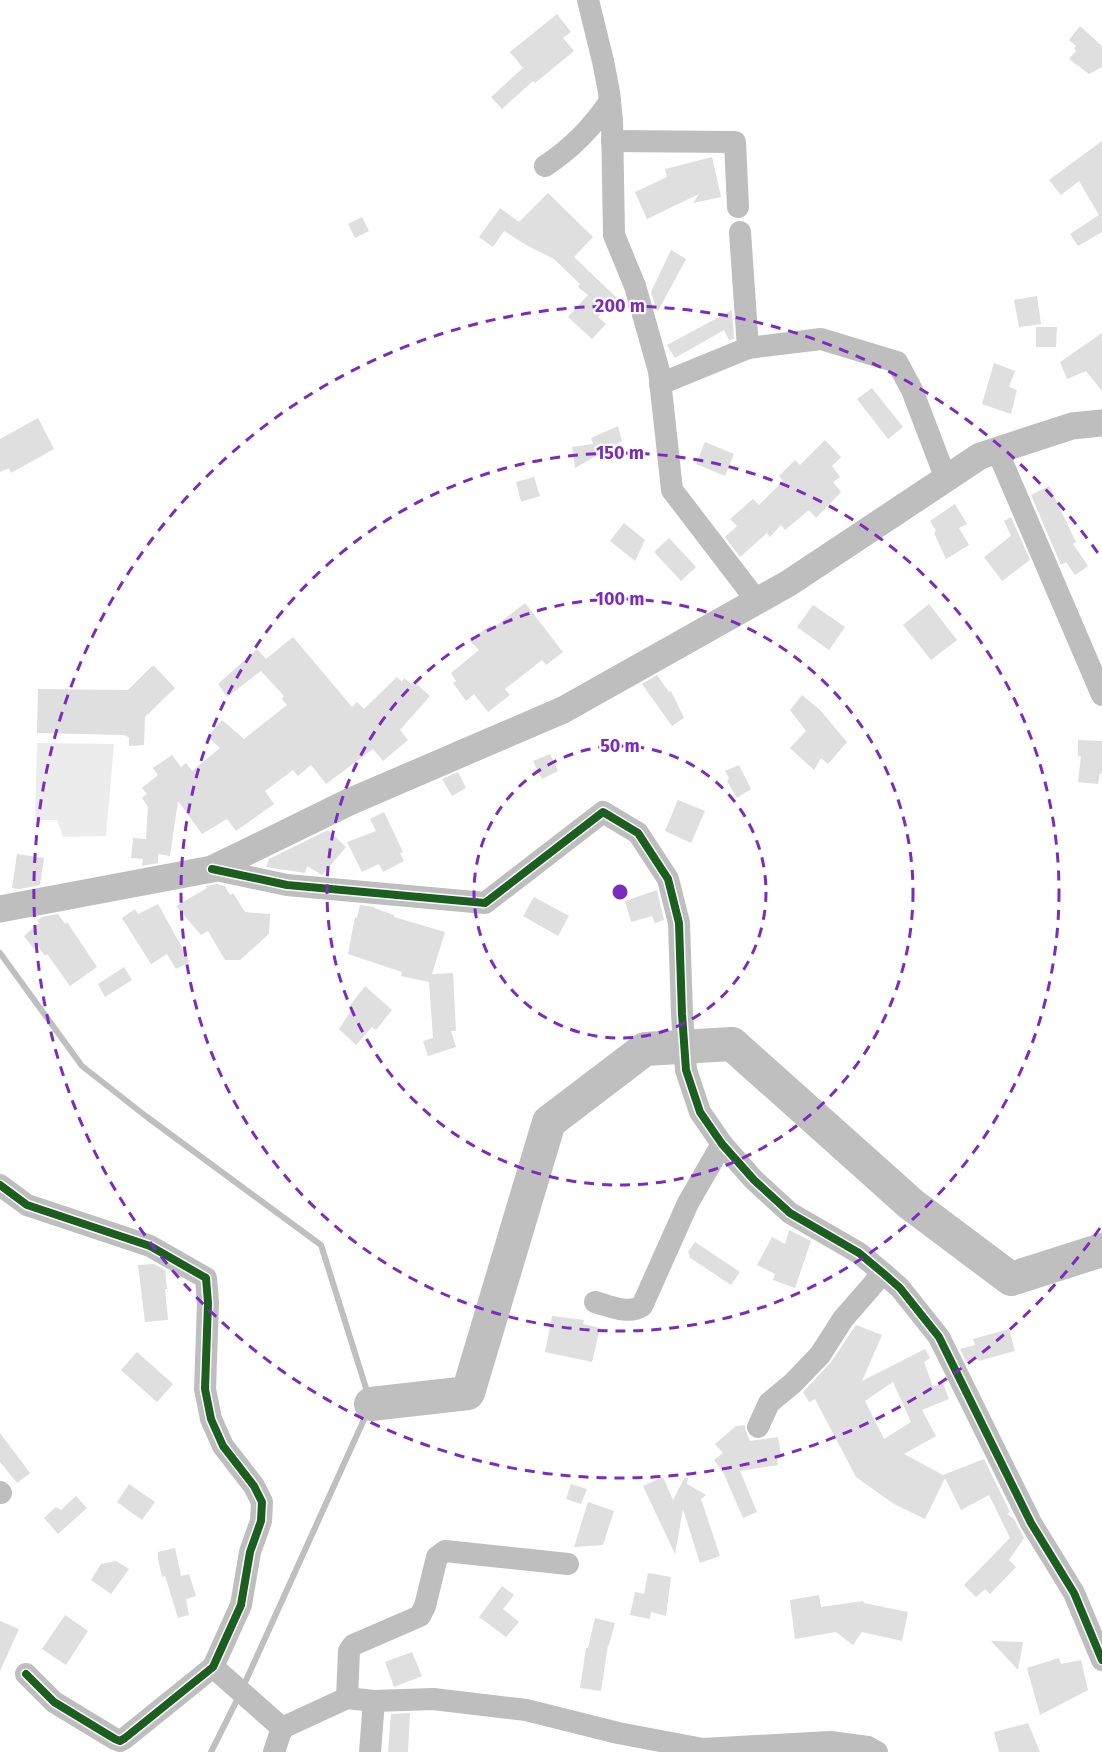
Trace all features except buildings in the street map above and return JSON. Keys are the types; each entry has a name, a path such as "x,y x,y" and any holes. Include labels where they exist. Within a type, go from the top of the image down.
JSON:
{"street":[{"path":"588,0 610,101 614,235 635,286 659,371 672,490 757,601"},
{"path":"545,166 568,151 600,116 610,101"},
{"path":"612,141 735,142 738,207"},
{"path":"740,232 748,348"},
{"path":"660,384 748,348 821,339 897,362 912,390 946,479"},
{"path":"0,909 212,869 349,802 563,710 789,583 980,456 1072,426 1102,423"},
{"path":"997,450 1102,695"},
{"path":"212,869 287,885 485,903 603,812 639,833 668,879 679,923 686,1070 700,1112 722,1144 754,1180 790,1213 859,1253 883,1273 900,1288 939,1337 1031,1523 1074,1593 1102,1660"},
{"path":"595,1302 626,1310 636,1310 642,1306 688,1203 722,1144"},
{"path":"0,1185 27,1205 150,1246 206,1278 208,1303 205,1389 211,1419 223,1446 254,1486 262,1502 261,1521 250,1552 241,1605 213,1667 120,1741 54,1702 27,1674"},
{"path":"758,1427 769,1403 793,1383 820,1355 843,1319 883,1273"},
{"path":"347,1698 349,1651 352,1646 420,1616 425,1606 437,1557 445,1551 568,1564"},
{"path":"213,1667 282,1728"},
{"path":"274,1752 282,1728 347,1698 374,1701 433,1699 526,1710 618,1733 703,1749 830,1742 868,1746 877,1752"},
{"path":"370,1752 374,1701"}],"shaded area":[{"path":"37,743 114,744 106,836 63,837 57,820 35,820"}],"waterway":[{"path":"0,953 82,1066 147,1117 321,1245 371,1404 243,1687"},
{"path":"371,1404 468,1393 549,1122 645,1049 732,1044 911,1204 1011,1279 1102,1250"},
{"path":"211,1752 239,1696"}],"cycle path":[{"path":"212,869 287,885 485,903 603,812 638,833 668,879 679,923 686,1070 700,1112 722,1144 754,1180 790,1213 859,1253 883,1273 900,1288 939,1337 1031,1523 1074,1593 1102,1660"},
{"path":"0,1185 27,1205 150,1246 206,1278 208,1303 205,1389 211,1419 223,1446 254,1486 262,1502 261,1521 250,1552 241,1605 213,1667 125,1738 120,1741 115,1739 54,1702 26,1674"}]}
